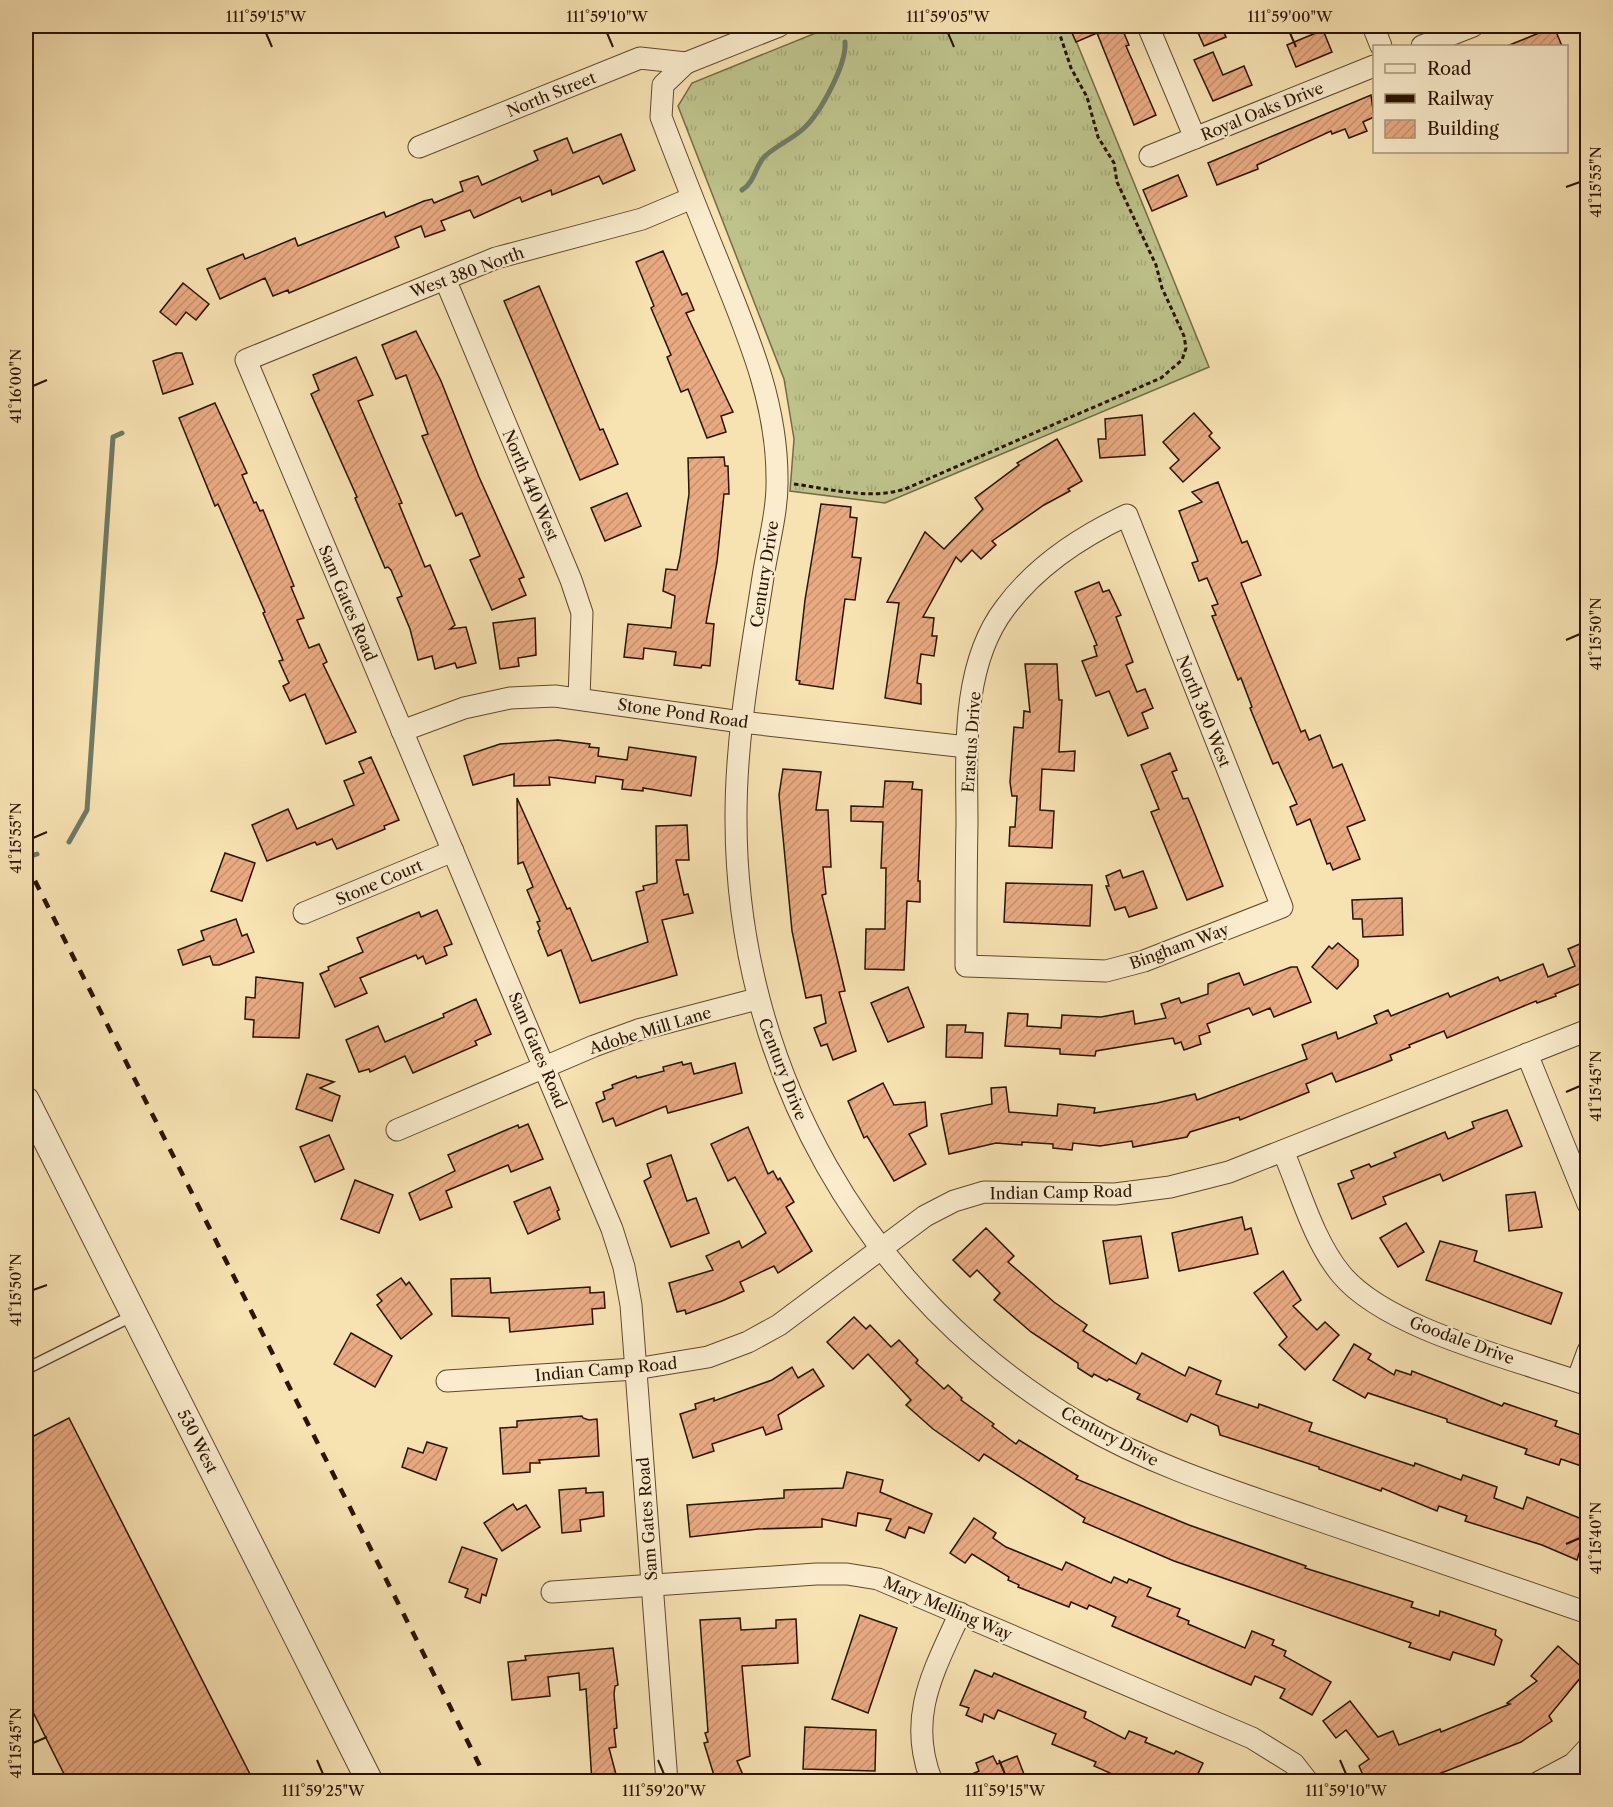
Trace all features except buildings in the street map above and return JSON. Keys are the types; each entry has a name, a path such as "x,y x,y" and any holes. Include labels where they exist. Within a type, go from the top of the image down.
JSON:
{"street":[{"name":"North Street","path":"663,85 686,63 779,26"},
{"path":"1148,26 1195,138"},
{"path":"1373,26 1381,45"},
{"path":"1425,45 1473,26"},
{"name":"North Street","path":"420,147 640,58 686,63"},
{"name":"Royal Oaks Drive","path":"1150,156 1373,66"},
{"name":"Century Drive","path":"663,85 660,117 757,356 772,414 778,482 741,722 736,785 738,862 744,936 757,999 775,1057 796,1109 832,1179 882,1249 922,1298 967,1341 1025,1388 1082,1424 1144,1456 1244,1495 1587,1613"},
{"name":"West 380 North","path":"246,360 496,258 642,219 692,198"},
{"name":"North 440 West","path":"445,279 571,580 582,613 579,698"},
{"name":"Sam Gates Road","path":"246,360 546,1066 612,1229 624,1267 631,1305 668,1782"},
{"name":"Erastus Drive","path":"966,966 968,747 971,703 982,654 1004,609 1030,579 1064,550 1094,530 1126,515"},
{"name":"North 360 West","path":"1126,515 1282,907"},
{"name":"Stone Pond Road","path":"402,731 464,708 510,698 555,696 741,722 968,747"},
{"name":"Stone Court","path":"304,913 453,851"},
{"name":"Bingham Way","path":"966,966 1106,970 1144,961 1282,907"},
{"name":"Adobe Mill Lane","path":"397,1130 546,1066 638,1030 757,999"},
{"name":"Indian Camp Road","path":"447,1381 635,1369 708,1357 748,1342 779,1325 925,1216 954,1201 984,1192 1115,1194 1170,1187 1229,1172 1587,1030"},
{"path":"1527,1054 1587,1204"},
{"name":"530 West","path":"26,1100 370,1782"},
{"name":"Goodale Drive","path":"1283,1150 1323,1246 1341,1274 1365,1295 1392,1314 1423,1328 1582,1383"},
{"path":"1582,1383 1587,1351"},
{"name":"Mary Melling Way","path":"552,1592 652,1584 848,1574 878,1579 1252,1738 1293,1764 1308,1782"},
{"path":"932,1782 920,1727 928,1684 960,1613"},
{"path":"1539,1782 1573,1764 1587,1748"}],"lane":[{"path":"26,1369 134,1315"}],"path":[{"path":"778,482 886,495 1005,447 1161,378 1182,360 1186,348 1179,319 1162,288 1156,265 1117,182 1114,163 1098,137 1087,97 1071,68 1057,26"}],"green space":[{"path":"833,26 1070,26 1209,367 885,503 790,491 794,439 784,379 678,106 692,83"}],"waterway":[{"path":"742,190 750,183 765,156 803,129 817,112 842,63 845,42"},
{"path":"69,842 87,810 113,437 122,433"},
{"path":"26,858 37,854"}],"railway":[{"path":"26,863 488,1782"}]}
